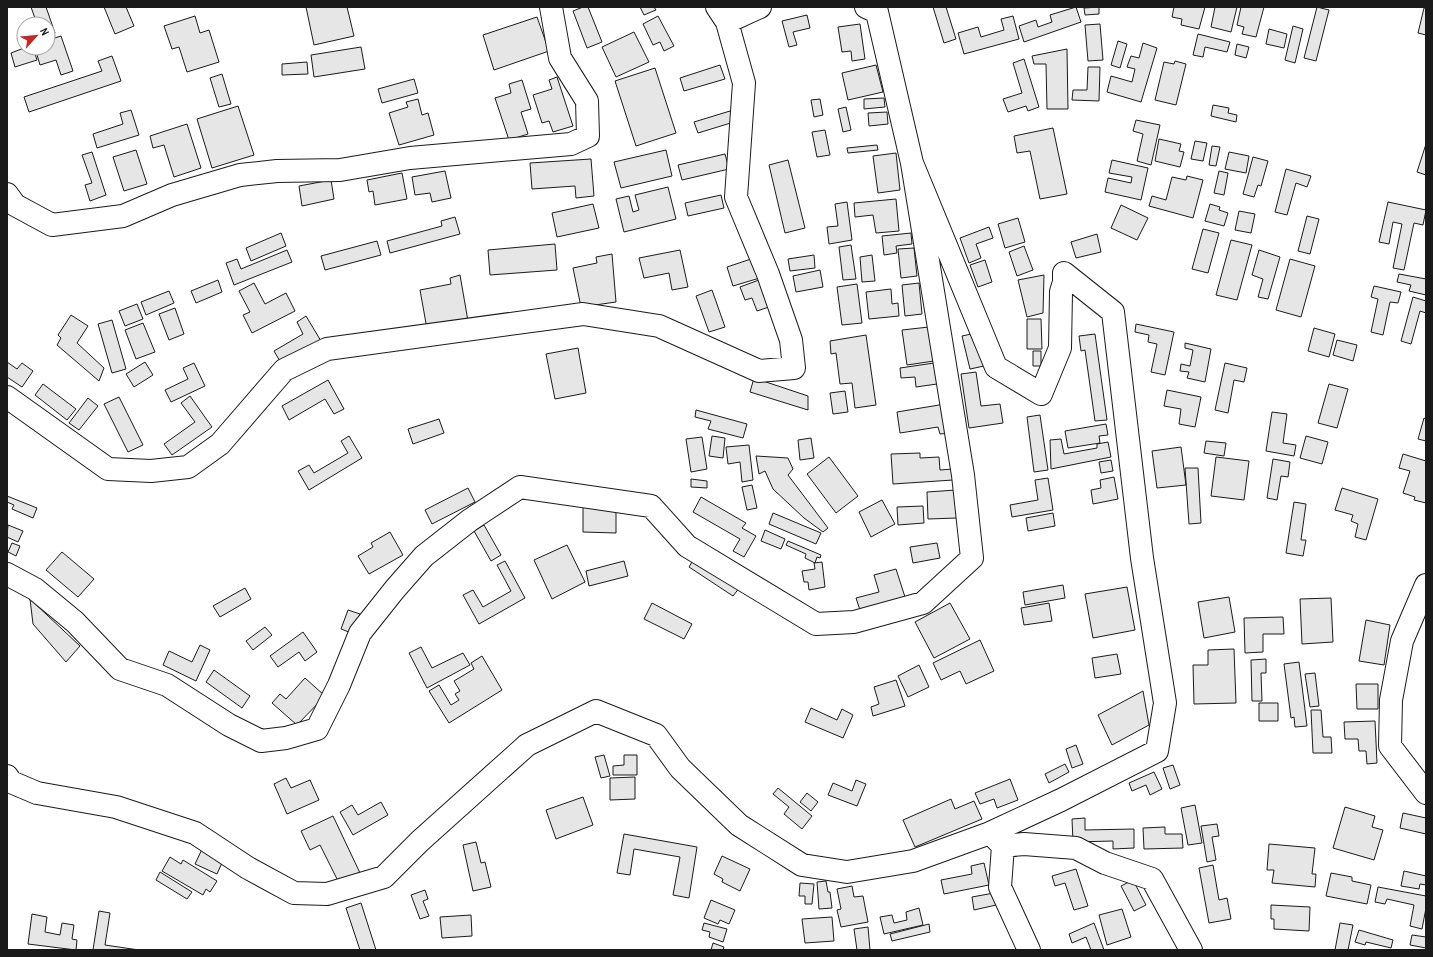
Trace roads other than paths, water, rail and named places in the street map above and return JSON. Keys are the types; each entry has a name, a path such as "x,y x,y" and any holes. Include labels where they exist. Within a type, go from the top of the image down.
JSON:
{"street":[{"path":"7,194 15,205 52,225 123,216 172,195 240,175 277,171 340,170 410,158 571,144 588,136 587,100 560,58 551,7"},
{"path":"7,397 108,469 151,471 188,467 220,444 284,370 327,349 583,314 658,326 759,371 794,368 791,340 768,274 736,197 744,83 722,14 760,7"},
{"path":"7,574 34,589 75,622 120,669 167,685 229,725 261,741 286,738 317,729 339,685 360,633 395,589 424,556 470,520 520,487 651,506 687,546 816,624 854,622 923,603 972,558 963,475 912,163 877,12 866,7"},
{"path":"7,776 11,782 37,793 116,807 195,832 248,868 294,893 327,894 384,877 420,841 527,745 596,711 656,735 680,768 739,824 802,865 847,872 913,861 997,840 1062,800 1157,752 1165,703 1142,558 1113,312 1064,272 1064,282 1061,292 1060,348 1041,394 996,367 912,163"},
{"path":"1426,585 1402,641 1391,700 1390,746 1426,793"},
{"path":"997,840 1000,887 1029,950"},
{"path":"997,840 1024,844 1076,848 1105,863 1152,879 1191,950"}]}
